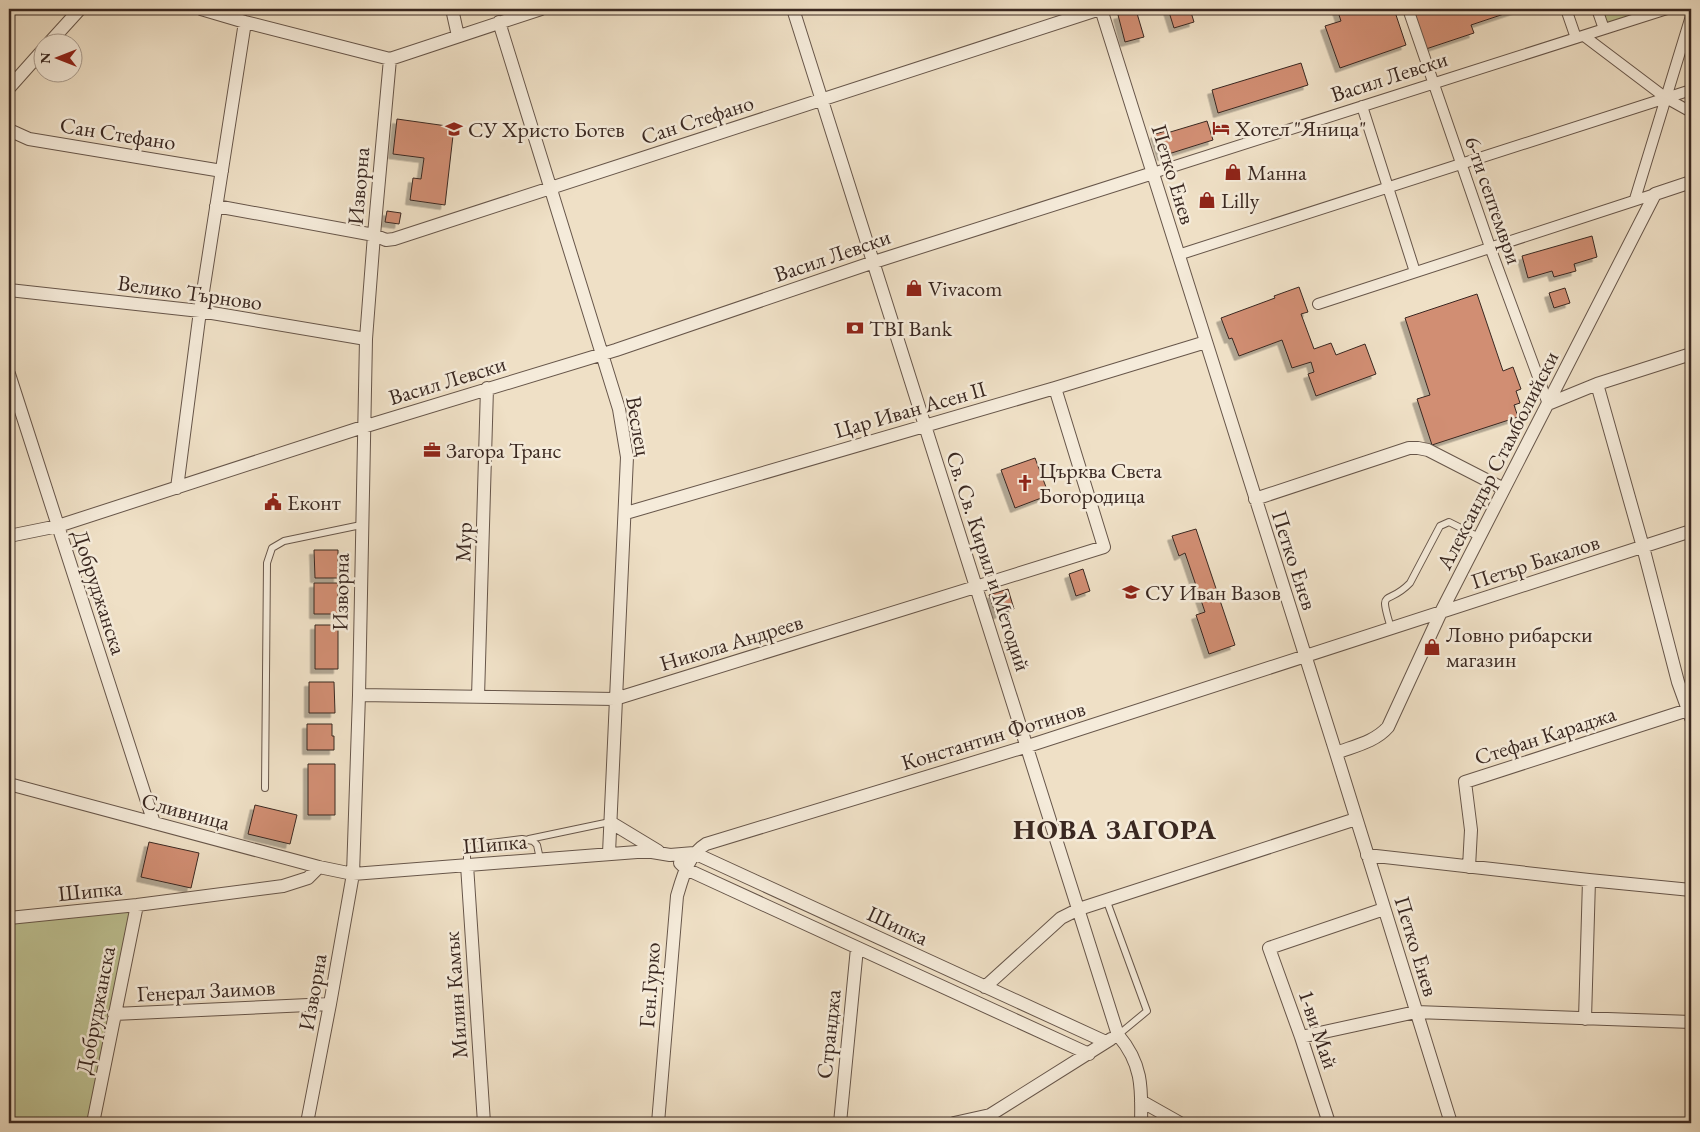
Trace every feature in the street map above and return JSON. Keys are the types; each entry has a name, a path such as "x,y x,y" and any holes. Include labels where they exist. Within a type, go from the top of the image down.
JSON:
{"street":[{"path":"59,32 80,9"},
{"path":"201,9 390,59 541,9"},
{"path":"452,9 458,36"},
{"name":"Св. Св. Кирил и Методий","path":"793,9 1118,1034 1129,1048 1136,1064 1141,1083 1141,1123"},
{"name":"Сан Стефано","path":"216,206 374,235 386,240 394,239 1100,9"},
{"name":"Петко Енев","path":"1100,9 1336,753 1450,1123"},
{"name":"6-ти септември","path":"1408,9 1490,247 1548,404"},
{"path":"1566,9 1580,37 1666,98 1691,112"},
{"path":"1597,9 1604,29"},
{"name":"Васил Левски","path":"9,536 58,526 363,427 602,354 874,262 1667,9"},
{"path":"1635,200 1691,16"},
{"path":"177,488 200,311 245,22"},
{"name":"Веслец","path":"499,22 619,409 627,457 609,854"},
{"name":"Изворна","path":"307,1123 353,874 359,695 366,339 390,59"},
{"path":"9,88 32,62"},
{"path":"1178,255 1691,90"},
{"path":"1362,106 1415,272"},
{"name":"Сан Стефано","path":"9,130 29,139 222,171"},
{"path":"1318,304 1691,182"},
{"name":"Александър Стамболийски","path":"1336,753 1370,741 1382,734 1388,726 1479,537 1655,194"},
{"name":"Велико Търново","path":"9,290 200,311 366,339"},
{"name":"Цар Иван Асен II","path":"626,512 1055,388 1206,342"},
{"path":"1548,404 1597,384 1691,354"},
{"name":"Добруджанска","path":"9,374 154,823"},
{"path":"1597,384 1643,547 1678,682 1690,712"},
{"name":"Мур","path":"478,697 487,388"},
{"name":"Никола Андреев","path":"359,695 615,699 1104,547 1055,388"},
{"path":"1255,499 1410,448 1428,450 1504,489"},
{"name":"Петър Бакалов","path":"1305,656 1691,531"},
{"name":"Константин Фотинов","path":"694,853 706,844 1028,746 1305,656"},
{"name":"Стефан Караджа","path":"1470,867 1471,830 1465,782 1690,712"},
{"name":"Сливница","path":"9,784 319,867 353,874"},
{"path":"985,987 1061,918 1079,909 1356,819"},
{"path":"610,822 666,854"},
{"name":"Шипка","path":"353,874 644,851 666,854 694,853 1106,1042"},
{"name":"Ген.Гурко","path":"658,1123 675,908 686,869 694,853"},
{"name":"Шипка","path":"666,854 686,869 1089,1054"},
{"path":"1367,855 1691,890"},
{"name":"Милин Камък","path":"467,865 484,1123"},
{"name":"Шипка","path":"9,918 137,905 282,886 308,878 319,867"},
{"path":"1584,1019 1590,880"},
{"name":"Добруджанска","path":"93,1123 137,905"},
{"name":"1-ви Май","path":"1328,1123 1270,948 1384,909"},
{"name":"Странджа","path":"840,1123 857,948"},
{"name":"Генерал Заимов","path":"114,1014 330,1004"},
{"path":"1301,1037 1416,1012 1691,1022"},
{"path":"954,1123 988,1119 1118,1034"},
{"path":"1142,1101 1180,1123"}],"lane":[{"path":"1391,628 1384,600 1404,590 1410,583 1440,526 1449,522 1479,537"},
{"path":"265,788 266,562 272,548 284,541 361,525"},
{"path":"467,865 467,851 474,845 529,839 601,822 610,822"},
{"path":"529,839 537,845 540,859"},
{"path":"1106,899 1147,1011 1118,1034"}],"green space":[{"path":"1597,9 1667,9 1604,29"},
{"path":"137,905 93,1123 9,1123 9,918"}],"building":[{"path":"1168,9 1190,9 1194,22 1174,28"},
{"path":"1337,9 1377,9 1378,12 1394,9 1406,45 1340,68 1325,26 1341,21"},
{"path":"1412,9 1519,9 1471,25 1474,33 1426,49"},
{"path":"1136,10 1144,37 1125,42 1118,15"},
{"path":"1301,63 1308,85 1218,113 1212,90"},
{"path":"397,119 454,127 445,205 410,200 413,178 421,179 424,158 393,154"},
{"path":"1207,121 1213,140 1162,156 1155,134 1166,131 1167,133"},
{"path":"387,211 401,213 399,224 385,222"},
{"path":"1592,236 1597,257 1574,264 1576,271 1554,277 1552,271 1528,278 1522,256"},
{"path":"1299,287 1308,312 1301,314 1314,349 1331,343 1336,355 1365,344 1376,374 1316,396 1308,374 1314,372 1311,362 1292,368 1282,340 1239,356 1232,338 1229,339 1221,318"},
{"path":"1565,288 1570,303 1554,308 1549,293"},
{"path":"1477,294 1503,371 1513,367 1521,389 1516,391 1520,403 1514,405 1518,417 1432,445 1417,399 1430,395 1405,318"},
{"name":"Църква Света Богородица","path":"1035,458 1049,495 1015,508 1001,470"},
{"path":"1196,529 1235,645 1209,654 1196,615 1205,612 1185,553 1179,556 1172,536"},
{"path":"314,550 338,550 338,578 315,578"},
{"path":"1083,569 1090,591 1076,596 1069,574"},
{"path":"314,583 338,583 338,614 314,614"},
{"path":"1008,589 1014,609 996,615 989,595"},
{"path":"315,625 338,625 338,669 315,669"},
{"path":"309,682 334,682 335,713 309,713"},
{"path":"307,724 332,724 334,750 307,750"},
{"path":"308,764 335,764 335,815 308,815"},
{"path":"255,805 297,815 290,844 248,834"},
{"path":"149,842 199,853 191,888 141,877"}],"place":[{"name":"Хотел \"Яница\"","path":"1221,128"},
{"name":"СУ Христо Ботев","path":"454,129"},
{"name":"Манна","path":"1233,172"},
{"name":"Lilly","path":"1207,200"},
{"name":"Vivacom","path":"914,288"},
{"name":"TBI Bank","path":"855,328"},
{"name":"Загора Транс","path":"432,450"},
{"name":"Църква Света Богородица","path":"1025,483"},
{"name":"Еконт","path":"273,502"},
{"name":"СУ Иван Вазов","path":"1131,592"},
{"name":"Ловно рибарски магазин","path":"1432,647"}],"district":[{"name":"НОВА ЗАГОРА","path":"1115,829"}]}
